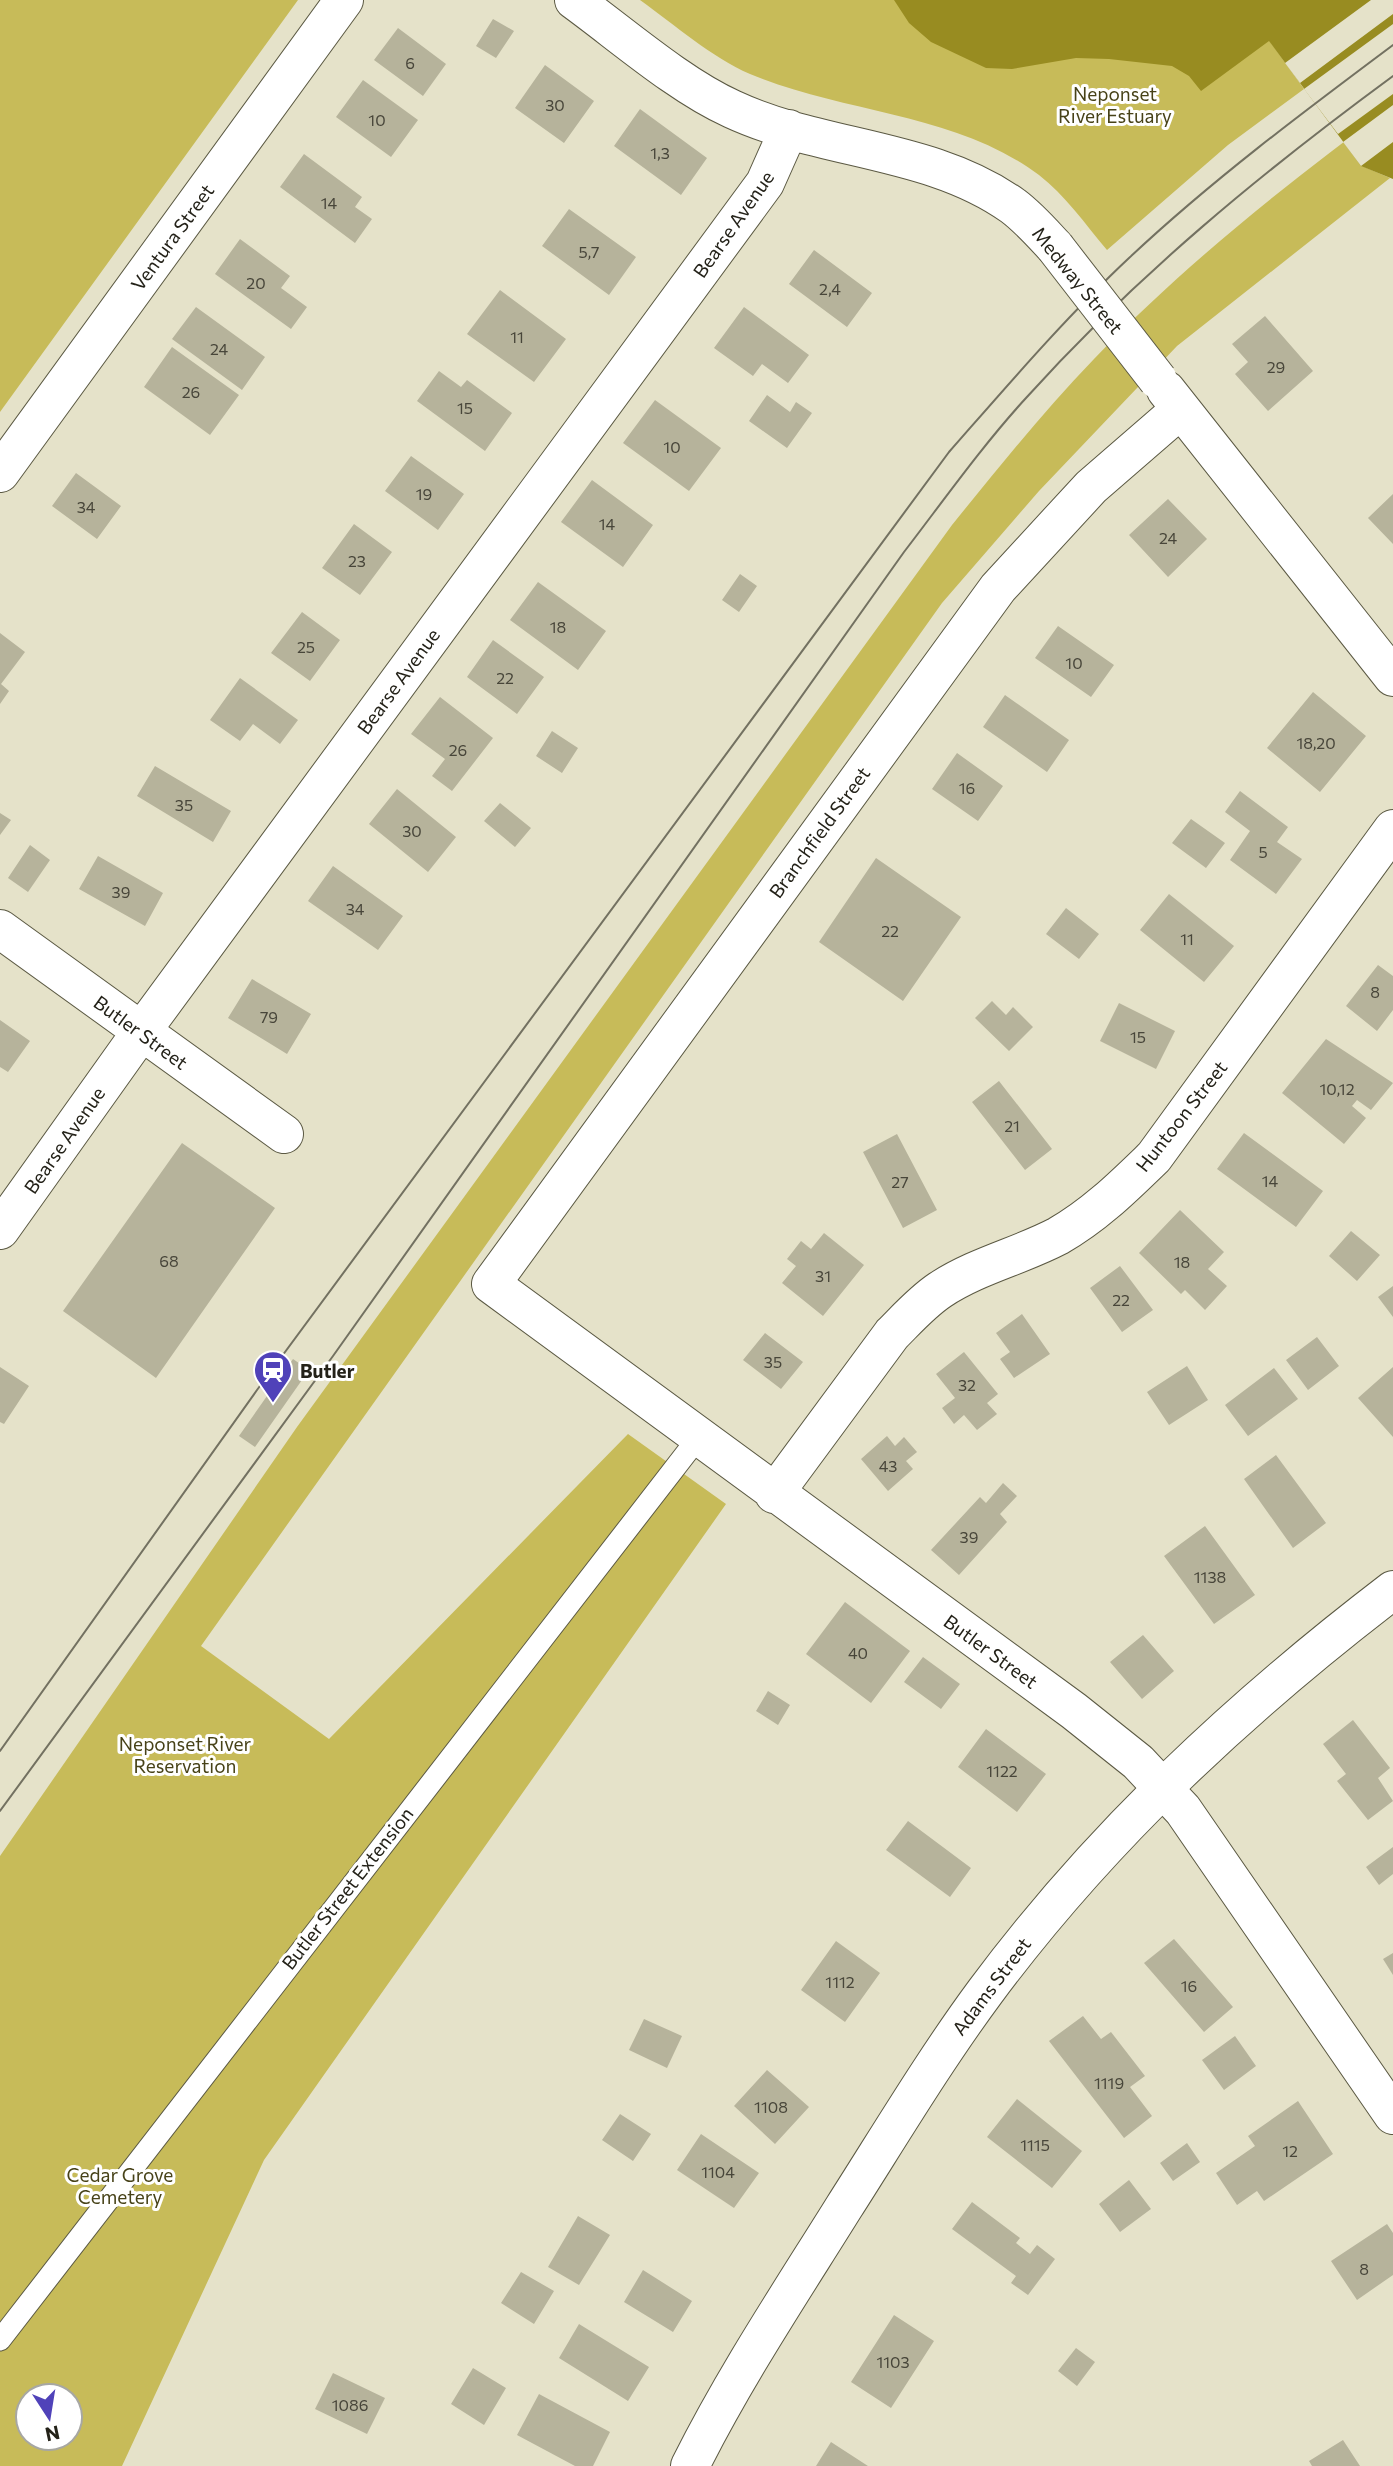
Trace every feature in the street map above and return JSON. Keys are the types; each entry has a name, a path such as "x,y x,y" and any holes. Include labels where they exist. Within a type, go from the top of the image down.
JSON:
{"street":[{"name":"Ventura Street","path":"0,473 344,0"},
{"name":"Medway Street","path":"574,0 704,94 731,109 789,129 898,156 967,179 1016,208 1055,247 1393,677"},
{"name":"Bearse Avenue","path":"0,1230 141,1032 765,183 789,129"},
{"name":"Branchfield Street","path":"491,1284 991,597 1170,395"},
{"name":"Huntoon Street","path":"774,1494 892,1334 915,1311 940,1290 1032,1249 1084,1220 1154,1157 1393,829"},
{"name":"Butler Street","path":"0,929 284,1134"},
{"name":"Butler Street","path":"491,1284 1109,1737 1163,1787 1201,1832 1393,2115"},
{"name":"Adams Street","path":"690,2466 743,2370 954,2035 1062,1896 1163,1787 1265,1692 1393,1590"}],"lane":[{"name":"Butler Street Extension","path":"0,2340 698,1438"}],"green space":[{"path":"0,0 298,0 0,412"},
{"name":"Neponset River Estuary","path":"640,0 1321,0 1269,40 1304,89 1228,145 1107,250 1048,183 1006,154 935,126 823,98 750,74 707,50"},
{"path":"1393,105 1362,166 1390,178 1177,346 1039,491 942,603 201,1646 329,1739 628,1434 726,1504 264,2160 122,2466 0,2466 0,1856 297,1427 952,525 1057,399 1094,359 1164,290 1276,195"}],"shaded area":[{"path":"894,0 1393,0 1393,179 1361,166 1269,41 1201,91 1189,76 1172,66 1109,59 1076,58 1012,69 986,68 931,42 909,23"}],"pier":[{"path":"1371,0 1393,0 1393,14 1300,83 1285,63"},
{"path":"1393,24 1393,94 1338,134 1304,89"},
{"path":"1393,105 1393,142 1361,166 1343,142"}],"building":[{"path":"493,19 514,31 496,58 476,46"},
{"path":"398,28 446,64 423,96 374,60"},
{"path":"545,65 594,101 564,143 515,108"},
{"path":"363,80 418,120 391,157 336,117"},
{"path":"640,109 707,158 681,195 614,146"},
{"path":"304,154 362,197 355,207 372,219 355,243 280,187"},
{"path":"569,209 636,257 609,295 542,246"},
{"path":"240,239 290,276 281,288 307,307 291,329 215,274"},
{"path":"814,250 872,293 847,327 789,284"},
{"path":"500,290 566,339 534,382 467,334"},
{"path":"196,307 265,357 242,390 172,339"},
{"path":"744,307 809,355 788,383 762,364 753,376 714,348"},
{"path":"1265,316 1313,371 1268,411 1235,374 1248,362 1232,344"},
{"path":"172,347 239,395 210,435 144,387"},
{"path":"439,371 461,387 467,380 512,413 485,451 417,401"},
{"path":"767,395 790,412 796,402 812,413 787,448 749,421"},
{"path":"655,400 721,448 689,491 623,443"},
{"path":"411,456 464,494 438,530 385,491"},
{"path":"76,473 121,506 97,539 52,506"},
{"path":"592,480 653,525 623,567 561,522"},
{"path":"1393,494 1393,544 1368,518"},
{"path":"1168,499 1207,539 1168,577 1129,535"},
{"path":"354,524 392,552 360,595 322,568"},
{"path":"740,574 757,586 739,612 722,600"},
{"path":"538,582 606,631 578,670 510,620"},
{"path":"302,612 340,640 310,681 271,653"},
{"path":"1058,626 1114,665 1091,697 1035,658"},
{"path":"0,633 25,652 1,684 9,691 0,704"},
{"path":"493,640 544,677 517,714 467,677"},
{"path":"240,678 298,720 280,744 253,724 240,741 210,720"},
{"path":"1313,692 1366,736 1320,792 1267,748"},
{"path":"1005,695 1069,740 1047,772 983,727"},
{"path":"440,697 493,738 452,791 432,776 445,759 411,734"},
{"path":"552,731 578,748 562,773 536,756"},
{"path":"957,753 1003,786 978,821 932,789"},
{"path":"155,766 231,811 213,842 137,796"},
{"path":"397,789 456,837 428,872 369,824"},
{"path":"1240,791 1288,827 1277,842 1302,859 1276,894 1230,860 1250,831 1225,812"},
{"path":"500,803 531,828 515,847 484,821"},
{"path":"0,813 11,820 0,835"},
{"path":"1191,819 1225,843 1206,868 1172,843"},
{"path":"30,845 50,860 28,892 8,878"},
{"path":"98,856 163,893 145,926 79,889"},
{"path":"876,858 961,917 903,1001 819,942"},
{"path":"333,866 403,916 378,950 308,901"},
{"path":"1169,894 1234,946 1204,982 1140,930"},
{"path":"1066,908 1099,934 1079,959 1046,934"},
{"path":"1378,965 1393,976 1393,1010 1377,1031 1346,1006"},
{"path":"252,979 311,1014 287,1054 228,1018"},
{"path":"992,1001 1006,1015 1013,1007 1033,1027 1009,1051 975,1018"},
{"path":"1119,1003 1175,1031 1156,1069 1100,1041"},
{"path":"0,1020 30,1041 8,1072 0,1067"},
{"path":"1326,1039 1393,1083 1371,1110 1357,1100 1352,1106 1366,1118 1344,1144 1282,1093"},
{"path":"999,1081 1052,1149 1025,1170 972,1102"},
{"path":"1244,1133 1323,1191 1296,1227 1217,1169"},
{"path":"897,1134 937,1210 903,1228 863,1152"},
{"path":"182,1143 275,1208 156,1378 63,1311"},
{"path":"1180,1210 1224,1252 1208,1269 1227,1286 1205,1310 1185,1290 1181,1294 1139,1253"},
{"path":"1351,1231 1380,1255 1357,1281 1329,1256"},
{"path":"824,1233 864,1265 823,1316 782,1283 796,1266 787,1259 801,1241 811,1249"},
{"path":"1120,1266 1153,1310 1122,1332 1090,1288"},
{"path":"1393,1286 1393,1317 1378,1297"},
{"path":"1022,1314 1050,1354 1014,1378 1000,1359 1010,1352 996,1333"},
{"path":"765,1333 803,1362 781,1389 743,1360"},
{"path":"1317,1337 1339,1366 1308,1390 1286,1360"},
{"path":"964,1352 998,1394 987,1403 997,1414 977,1430 964,1415 954,1424 942,1408 955,1398 936,1374"},
{"path":"293,1359 309,1370 255,1447 239,1436"},
{"path":"1187,1366 1208,1400 1169,1425 1147,1392"},
{"path":"0,1367 29,1386 4,1424 0,1422"},
{"path":"1393,1367 1393,1437 1358,1398"},
{"path":"1274,1368 1298,1399 1248,1436 1225,1405"},
{"path":"887,1436 895,1446 904,1437 917,1452 906,1461 913,1469 888,1491 861,1459"},
{"path":"1276,1455 1326,1523 1293,1548 1244,1479"},
{"path":"1003,1483 1017,1496 1000,1514 1007,1522 959,1575 931,1550 980,1497 986,1503"},
{"path":"1205,1526 1255,1595 1214,1624 1164,1556"},
{"path":"845,1602 910,1651 871,1703 806,1654"},
{"path":"1143,1635 1174,1671 1142,1699 1110,1662"},
{"path":"923,1657 960,1684 941,1709 904,1682"},
{"path":"768,1691 790,1705 778,1725 756,1711"},
{"path":"1353,1720 1390,1768 1378,1778 1393,1801 1368,1820 1337,1781 1346,1774 1323,1744"},
{"path":"986,1729 1046,1774 1017,1812 958,1767"},
{"path":"908,1821 971,1868 950,1897 886,1850"},
{"path":"1393,1847 1393,1874 1379,1885 1366,1867"},
{"path":"1174,1939 1233,2007 1204,2032 1144,1963"},
{"path":"836,1941 880,1973 845,2022 801,1990"},
{"path":"1393,1953 1393,1975 1383,1959"},
{"path":"1083,2016 1101,2039 1111,2032 1145,2076 1130,2087 1152,2116 1124,2138 1049,2041"},
{"path":"644,2019 682,2036 667,2068 629,2050"},
{"path":"1235,2036 1256,2066 1224,2090 1202,2060"},
{"path":"767,2070 809,2107 775,2144 734,2106"},
{"path":"1017,2099 1082,2151 1052,2188 987,2137"},
{"path":"1298,2101 1333,2154 1264,2201 1257,2191 1237,2205 1216,2173 1255,2146 1248,2136"},
{"path":"620,2114 651,2134 633,2161 602,2140"},
{"path":"701,2134 759,2173 734,2208 677,2170"},
{"path":"1187,2143 1200,2162 1173,2181 1160,2163"},
{"path":"1129,2180 1151,2209 1120,2232 1099,2204"},
{"path":"972,2202 1020,2238 1016,2243 1030,2254 1037,2245 1055,2259 1028,2295 1011,2283 1016,2276 952,2229"},
{"path":"578,2216 610,2235 579,2285 548,2267"},
{"path":"1387,2224 1393,2233 1393,2275 1357,2300 1331,2261"},
{"path":"643,2270 692,2301 673,2332 624,2302"},
{"path":"521,2272 554,2291 534,2324 501,2303"},
{"path":"894,2315 934,2341 891,2408 851,2382"},
{"path":"579,2324 649,2367 628,2401 559,2358"},
{"path":"1076,2348 1095,2362 1077,2386 1058,2371"},
{"path":"473,2368 506,2388 484,2425 451,2404"},
{"path":"333,2373 385,2398 367,2434 315,2409"},
{"path":"539,2394 610,2432 593,2466 575,2466 517,2435"},
{"path":"1343,2440 1360,2466 1312,2466 1309,2461"},
{"path":"831,2442 868,2466 816,2466"}],"tram line":[{"path":"0,1751 257,1390 949,452 1059,328 1129,258 1225,175 1393,45"},
{"path":"0,1811 333,1356 904,552 979,454 1068,353 1156,268 1248,188 1393,76"}],"place":[{"name":"Butler","path":"273,1404"}],"park label":[{"name":"Neponset River Reservation","path":"185,1754"},
{"name":"Cedar Grove Cemetery","path":"120,2185"}]}
